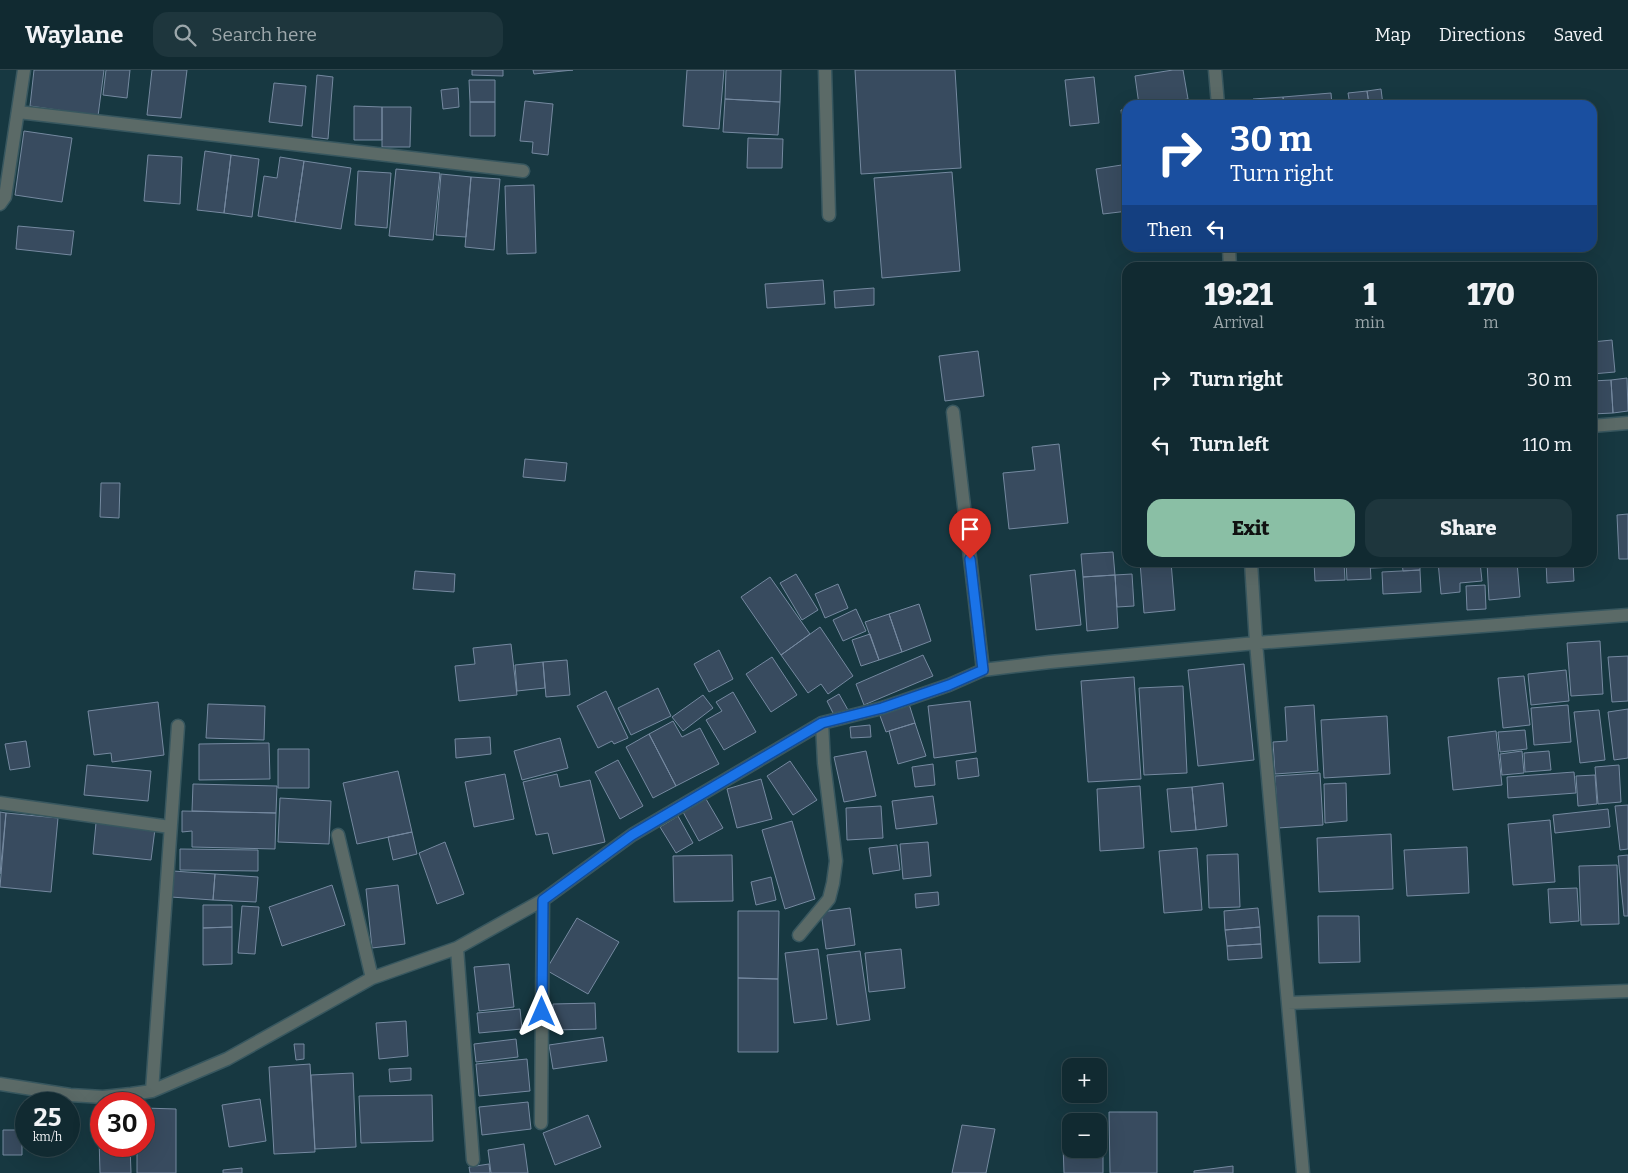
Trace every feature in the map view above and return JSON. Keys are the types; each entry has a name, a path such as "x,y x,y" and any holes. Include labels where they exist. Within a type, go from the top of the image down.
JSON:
{"street":[{"path":"0,204 5,197 24,70"},
{"path":"824,70 829,215"},
{"path":"1215,70 1218,100"},
{"path":"18,112 522,170"},
{"path":"953,412 983,670"},
{"path":"1597,426 1628,423"},
{"path":"1251,567 1256,643 1304,1173"},
{"path":"0,1084 70,1096 103,1096 152,1091 227,1059 372,978 456,948 543,900 632,835 822,723 882,708 949,685 983,670 1256,643 1628,615"},
{"path":"799,935 829,899 835,868 834,842 824,763 822,723"},
{"path":"152,1091 178,726"},
{"path":"0,803 170,827"},
{"path":"338,835 372,978"},
{"path":"542,1123 543,900"},
{"path":"456,948 472,1160"},
{"path":"1288,1003 1628,991"}],"building":[{"path":"34,70 104,70 98,116 30,106"},
{"path":"106,70 130,70 127,98 103,95"},
{"path":"152,70 187,70 181,118 147,115"},
{"path":"472,70 503,70 503,76 472,75"},
{"path":"533,70 573,70 534,74"},
{"path":"687,70 724,70 719,129 683,126"},
{"path":"726,70 781,70 780,102 725,99"},
{"path":"855,70 955,70 961,168 861,174"},
{"path":"1183,70 1188,99 1138,100 1135,76"},
{"path":"317,75 333,77 328,139 312,137"},
{"path":"1094,77 1099,123 1070,126 1065,80"},
{"path":"469,80 495,80 495,102 470,102"},
{"path":"274,83 306,86 302,126 269,122"},
{"path":"458,88 459,107 443,109 441,90"},
{"path":"1381,89 1382,100 1368,100 1367,91"},
{"path":"1367,91 1368,100 1349,100 1348,93"},
{"path":"1331,93 1332,100 1283,100 1283,97"},
{"path":"1283,97 1283,100 1253,100"},
{"path":"725,99 780,102 778,135 723,132"},
{"path":"525,101 553,104 548,155 532,153 533,142 520,141"},
{"path":"470,102 495,102 495,136 470,136"},
{"path":"354,106 382,107 382,140 354,140"},
{"path":"382,107 411,107 410,147 382,147"},
{"path":"24,131 72,138 62,202 15,195"},
{"path":"748,138 783,139 782,168 747,168"},
{"path":"205,151 231,155 224,213 197,210"},
{"path":"148,155 182,157 180,204 144,201"},
{"path":"231,155 259,159 252,217 224,213"},
{"path":"280,157 304,161 295,222 258,216 264,176 277,178"},
{"path":"304,161 351,168 341,229 295,222"},
{"path":"1122,165 1122,212 1103,214 1096,169"},
{"path":"396,169 440,173 433,240 389,236"},
{"path":"358,171 391,173 387,228 355,225"},
{"path":"952,172 960,271 882,278 874,178"},
{"path":"441,174 471,177 466,237 436,235"},
{"path":"471,177 500,179 494,250 465,247"},
{"path":"534,185 536,253 507,254 505,186"},
{"path":"18,226 74,231 71,255 16,249"},
{"path":"823,280 825,304 767,308 765,284"},
{"path":"874,288 874,305 835,308 834,291"},
{"path":"1612,340 1615,372 1597,374 1597,342"},
{"path":"978,351 984,396 945,401 939,356"},
{"path":"1627,378 1628,411 1613,413 1611,380"},
{"path":"1611,380 1613,413 1597,414 1597,381"},
{"path":"1059,444 1068,523 1009,529 1003,473 1035,470 1032,447"},
{"path":"525,459 567,463 565,481 523,477"},
{"path":"101,483 120,483 119,518 100,517"},
{"path":"1628,514 1628,559 1619,559 1617,515"},
{"path":"1113,552 1115,575 1083,577 1081,554"},
{"path":"1140,567 1171,567 1175,610 1144,613"},
{"path":"1314,567 1344,567 1345,580 1315,581"},
{"path":"1346,567 1370,567 1371,579 1347,580"},
{"path":"1403,567 1420,567 1420,570 1403,571"},
{"path":"1438,567 1481,567 1482,581 1460,583 1460,592 1441,594"},
{"path":"1487,567 1517,567 1520,597 1489,600"},
{"path":"1546,567 1573,567 1574,581 1547,583"},
{"path":"1075,570 1081,625 1036,630 1030,575"},
{"path":"1420,570 1421,592 1383,594 1382,572"},
{"path":"415,571 455,574 454,592 413,589"},
{"path":"796,574 818,610 802,620 780,583"},
{"path":"1132,574 1134,606 1117,607 1115,575"},
{"path":"1115,575 1118,628 1087,631 1083,577"},
{"path":"770,577 810,634 781,655 741,597"},
{"path":"838,584 848,608 825,618 815,594"},
{"path":"1485,585 1486,609 1467,610 1466,586"},
{"path":"919,604 931,641 902,652 889,614"},
{"path":"856,609 866,631 843,641 833,620"},
{"path":"889,614 902,652 879,660 865,622"},
{"path":"820,627 853,676 828,694 821,684 808,693 781,655"},
{"path":"870,634 879,660 861,666 852,640"},
{"path":"1600,641 1603,694 1571,696 1567,643"},
{"path":"511,644 517,695 459,701 455,666 475,664 473,648"},
{"path":"719,650 733,679 709,692 694,664"},
{"path":"923,655 933,676 864,705 856,684"},
{"path":"1628,656 1628,701 1612,702 1608,657"},
{"path":"772,657 797,695 771,712 746,674"},
{"path":"567,660 570,695 546,697 543,662"},
{"path":"543,662 545,688 517,691 515,665"},
{"path":"1244,664 1254,760 1198,766 1188,670"},
{"path":"1566,670 1569,701 1531,705 1528,674"},
{"path":"1524,676 1530,725 1503,728 1498,678"},
{"path":"1134,677 1141,779 1088,782 1081,681"},
{"path":"1183,686 1187,773 1144,775 1139,688"},
{"path":"658,688 671,716 631,735 618,708"},
{"path":"606,691 628,738 614,744 612,741 598,748 577,706"},
{"path":"733,692 756,732 724,750 706,720 722,711 716,702"},
{"path":"839,694 848,710 835,717 827,701"},
{"path":"703,695 713,708 683,731 672,717"},
{"path":"970,701 976,752 934,758 928,706"},
{"path":"158,702 164,755 112,762 111,753 94,755 88,711"},
{"path":"208,704 265,706 264,740 206,738"},
{"path":"909,704 915,723 886,732 879,713"},
{"path":"1314,705 1318,771 1275,774 1273,742 1287,741 1285,707"},
{"path":"1568,705 1571,742 1534,745 1531,708"},
{"path":"1628,709 1628,758 1614,760 1608,712"},
{"path":"1599,710 1605,760 1580,763 1574,712"},
{"path":"1387,716 1390,774 1324,778 1321,720"},
{"path":"673,721 682,737 700,728 719,764 676,786 649,734"},
{"path":"915,723 926,756 898,764 889,731"},
{"path":"870,725 871,737 851,738 850,727"},
{"path":"1525,730 1527,749 1500,752 1498,732"},
{"path":"1496,731 1502,785 1453,790 1448,737"},
{"path":"649,734 676,786 653,798 626,747"},
{"path":"490,737 491,754 456,758 455,739"},
{"path":"560,738 568,768 522,780 514,751"},
{"path":"26,741 30,767 10,770 5,744"},
{"path":"269,743 270,779 199,780 199,744"},
{"path":"278,749 309,749 309,788 278,788"},
{"path":"866,751 876,796 844,802 834,757"},
{"path":"1522,751 1524,773 1502,775 1500,754"},
{"path":"1549,751 1551,770 1525,772 1524,753"},
{"path":"977,758 979,776 958,779 956,761"},
{"path":"618,760 643,806 620,819 595,772"},
{"path":"790,761 817,800 793,815 767,776"},
{"path":"933,764 935,785 915,787 912,767"},
{"path":"87,765 151,771 148,801 84,795"},
{"path":"1619,765 1621,802 1598,804 1595,767"},
{"path":"398,771 412,832 357,844 343,783"},
{"path":"1574,772 1576,793 1508,798 1507,777"},
{"path":"1320,773 1323,825 1278,828 1275,776"},
{"path":"505,774 514,819 474,827 465,782"},
{"path":"557,774 560,787 590,780 605,842 553,854 548,833 536,835 523,782"},
{"path":"1595,775 1597,804 1578,806 1576,776"},
{"path":"761,779 772,819 737,828 727,789"},
{"path":"1223,783 1227,826 1196,830 1192,787"},
{"path":"1346,783 1347,821 1325,823 1324,784"},
{"path":"193,784 277,786 276,813 192,811"},
{"path":"1140,786 1144,848 1100,851 1097,789"},
{"path":"1192,787 1196,830 1171,832 1167,789"},
{"path":"933,796 937,824 896,829 892,801"},
{"path":"280,798 331,801 329,844 278,842"},
{"path":"706,799 723,828 699,841 683,812"},
{"path":"1628,805 1628,849 1620,850 1615,806"},
{"path":"881,806 883,838 847,840 846,808"},
{"path":"1608,809 1610,827 1555,833 1553,815"},
{"path":"182,811 276,813 275,849 192,847 192,831 182,832"},
{"path":"0,812 6,813 0,874"},
{"path":"6,813 58,818 51,892 0,887"},
{"path":"678,816 693,843 676,853 660,827"},
{"path":"1550,820 1555,882 1513,885 1508,824"},
{"path":"792,821 815,899 785,909 762,830"},
{"path":"96,823 155,829 151,860 93,854"},
{"path":"412,832 417,854 393,860 388,837"},
{"path":"1391,834 1393,889 1319,892 1317,838"},
{"path":"445,842 464,894 437,904 419,853"},
{"path":"928,842 931,876 903,879 900,844"},
{"path":"897,845 900,870 873,874 869,848"},
{"path":"1467,847 1469,893 1407,896 1404,850"},
{"path":"1197,848 1202,910 1164,913 1159,851"},
{"path":"180,849 258,850 258,871 180,870"},
{"path":"1238,854 1240,907 1209,908 1207,855"},
{"path":"732,855 733,901 674,902 673,856"},
{"path":"1628,855 1628,916 1624,916 1618,856"},
{"path":"1617,865 1619,924 1581,925 1579,866"},
{"path":"173,871 215,874 213,900 171,897"},
{"path":"215,874 258,877 256,902 213,900"},
{"path":"771,877 776,900 756,905 751,882"},
{"path":"332,885 345,925 282,946 269,907"},
{"path":"398,885 405,944 372,948 366,889"},
{"path":"1577,888 1579,921 1550,923 1548,889"},
{"path":"938,892 939,905 916,908 915,894"},
{"path":"203,905 232,905 232,927 203,928"},
{"path":"242,906 259,907 255,954 238,953"},
{"path":"850,908 855,945 826,949 821,912"},
{"path":"1258,908 1260,927 1225,930 1224,911"},
{"path":"738,911 779,911 778,979 738,978"},
{"path":"1318,916 1359,916 1360,962 1319,963"},
{"path":"577,918 619,942 588,994 546,970"},
{"path":"232,927 232,964 203,965 203,928"},
{"path":"1260,927 1261,944 1227,946 1225,930"},
{"path":"1261,944 1262,958 1228,960 1227,946"},
{"path":"818,949 827,1019 794,1023 785,953"},
{"path":"901,949 905,988 869,992 865,953"},
{"path":"860,951 870,1020 837,1025 827,955"},
{"path":"509,964 514,1007 479,1011 474,967"},
{"path":"738,978 778,979 778,1052 738,1052"},
{"path":"595,1003 596,1029 553,1030 553,1004"},
{"path":"520,1009 522,1029 479,1033 477,1013"},
{"path":"406,1021 408,1056 379,1059 376,1023"},
{"path":"603,1037 607,1061 553,1069 549,1045"},
{"path":"516,1039 518,1057 476,1062 474,1044"},
{"path":"294,1044 304,1044 304,1059 296,1060"},
{"path":"527,1059 530,1091 479,1096 476,1064"},
{"path":"310,1064 315,1152 274,1154 269,1067"},
{"path":"411,1068 411,1080 390,1082 389,1069"},
{"path":"353,1073 356,1147 315,1149 311,1075"},
{"path":"432,1095 433,1141 361,1143 359,1096"},
{"path":"260,1099 266,1141 229,1147 222,1105"},
{"path":"528,1102 531,1129 482,1135 479,1107"},
{"path":"155,1108 176,1109 176,1173 137,1173 137,1157 155,1157"},
{"path":"1109,1112 1157,1112 1157,1173 1110,1173"},
{"path":"588,1115 601,1147 555,1165 543,1133"},
{"path":"962,1125 995,1129 986,1173 952,1173"},
{"path":"3,1130 15,1130 15,1155 3,1155"},
{"path":"524,1144 528,1173 491,1173 488,1150"},
{"path":"100,1157 130,1157 131,1173 100,1173"},
{"path":"1063,1158 1103,1158 1103,1173 1064,1173"},
{"path":"489,1164 490,1173 470,1173 469,1167"},
{"path":"1233,1166 1233,1173 1194,1173 1194,1171"},
{"path":"242,1168 242,1173 223,1173 223,1170"}],"route":[{"path":"542,1012 543,900 632,835 822,723 882,708 949,685 983,670 970,559"}]}
